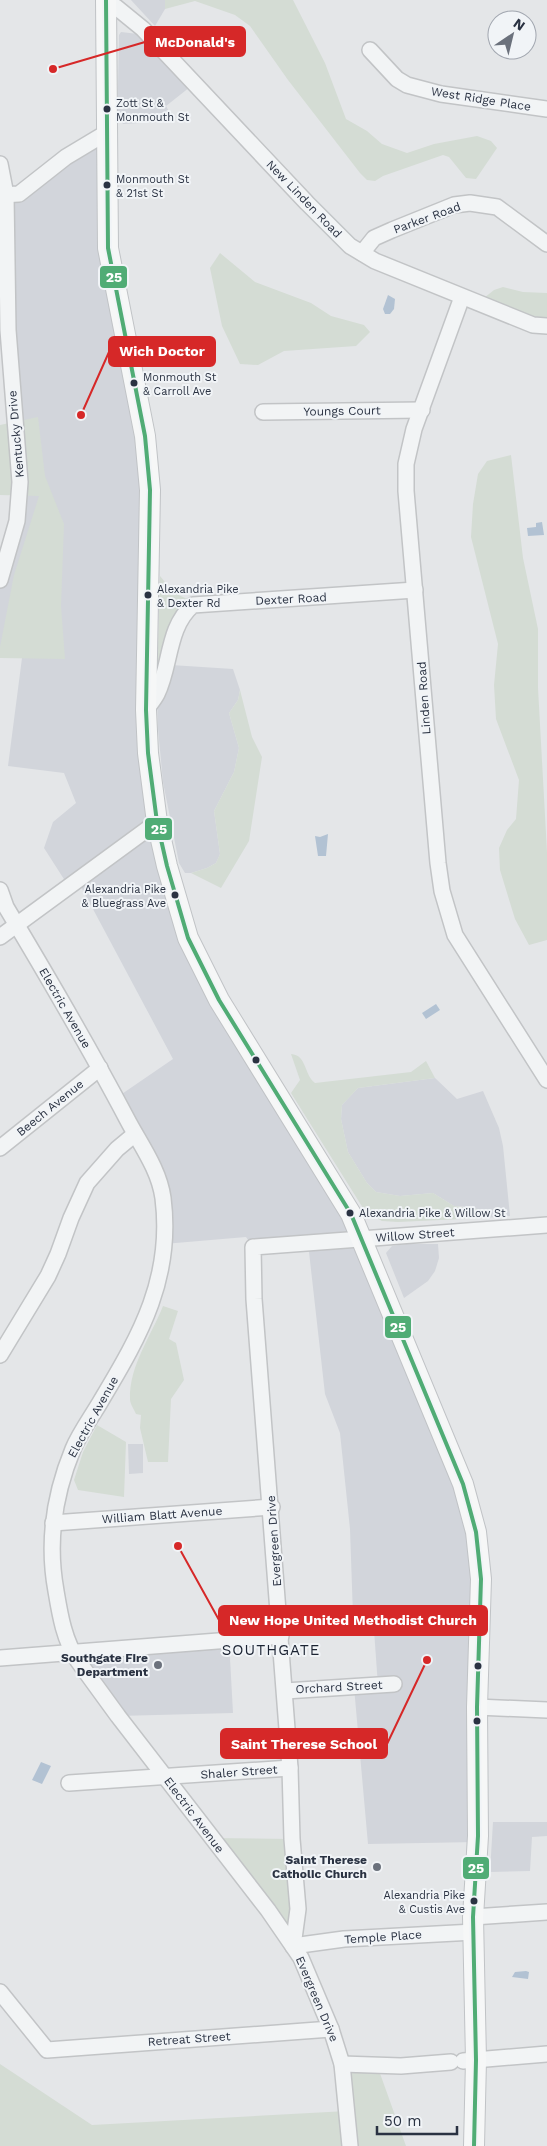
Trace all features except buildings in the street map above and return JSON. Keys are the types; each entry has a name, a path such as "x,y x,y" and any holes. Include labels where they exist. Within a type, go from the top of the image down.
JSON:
{"main road":[{"path":"106,2 108,248 145,436 150,512 146,710 148,753 157,822 166,866 188,938 218,1000 273,1090 327,1172 351,1214 459,1474 474,1520 480,1551 481,1580 477,1707 478,1836 463,2061 474,2146"}],"street":[{"name":"New Linden Road","path":"106,2 128,15 143,29 350,246 375,261 462,297 533,325 547,326"},
{"name":"West Ridge Place","path":"370,50 388,70 407,85 441,94 547,109"},
{"path":"3,195 18,194 66,157 106,132"},
{"name":"Kentucky Drive","path":"0,164 3,195 8,330 20,482 17,521 0,580"},
{"name":"Parker Road","path":"362,253 374,238 454,205 470,203 488,204 501,209 547,244"},
{"name":"Linden Road","path":"462,297 414,429 406,464 406,491 438,862 446,906 455,935 547,1080"},
{"name":"Youngs Court","path":"263,412 422,410"},
{"name":"Dexter Road","path":"146,710 157,695 177,627 186,612 198,604 415,590"},
{"path":"0,937 157,822"},
{"name":"Electric Avenue","path":"0,890 6,907 100,1068 158,1176 161,1188 164,1244 161,1269 151,1305 137,1340 74,1447 62,1480 53,1523 51,1544 62,1622 72,1652 118,1716 293,1946"},
{"name":"Beech Avenue","path":"0,1148 100,1068"},
{"path":"0,1355 48,1276 71,1218 88,1183 111,1156 135,1134"},
{"name":"Willow Street","path":"253,1247 547,1225"},
{"name":"Evergreen Drive","path":"253,1247 254,1299 272,1507 290,1768 292,1838 298,1909 293,1946 301,1958 331,2029 342,2064 350,2146"},
{"name":"William Blatt Avenue","path":"53,1523 272,1507"},
{"path":"0,1658 281,1636"},
{"name":"Orchard Street","path":"285,1691 394,1684"},
{"path":"477,1707 547,1710"},
{"name":"Shaler Street","path":"69,1783 166,1778 290,1768"},
{"name":"Temple Place","path":"293,1946 473,1925 547,1912"},
{"name":"Retreat Street","path":"0,1992 46,2050 331,2029"},
{"path":"342,2064 401,2066 547,2054"}],"shaded area":[{"path":"131,0 165,0 165,9 155,26"},
{"path":"165,0 293,0 325,63 346,119 367,131 382,144 407,153 434,144 477,136 491,141 497,148 476,179 466,178 449,157 443,155 383,176 375,181 367,180 288,80 250,26 235,15 195,1 165,9"},
{"path":"121,32 138,34 190,87 166,106 174,121 123,124 118,115 119,35"},
{"path":"106,133 108,248 139,414 146,710 188,938 327,1173 474,1520 477,1842 368,1844 354,1687 378,1686 373,1616 353,1616 350,1529 340,1433 325,1394 308,1243 253,1247 246,1237 164,1244 164,1208 116,1098 173,1059 78,881 69,887 44,848 53,822 76,803 64,773 8,766 22,658 0,658 0,580 17,521 6,195"},
{"path":"220,253 255,282 311,303 331,316 364,325 370,332 356,346 284,351 258,365 240,364 222,326 210,268"},
{"path":"503,287 523,292 547,293 547,320 518,313 484,298 494,290"},
{"path":"38,417 45,476 64,524 61,606 65,659 0,658 0,647 14,575 39,496 0,495 0,425"},
{"path":"511,455 523,558 538,629 538,688 547,852 547,940 529,945 515,919 500,870 499,848 507,830 516,819 519,780 496,719 494,685 498,644 471,537 473,504 478,474 487,461"},
{"path":"160,576 173,592 191,601 157,680"},
{"path":"171,665 233,669 240,690 238,700 229,713 239,748 234,772 214,811 220,854 216,863 191,873 185,873 179,863 163,782 157,697 164,698 167,693"},
{"path":"240,690 252,737 262,757 249,841 221,888 191,873 216,863 220,854 214,811 234,772 239,748 229,713 238,700"},
{"path":"291,1054 300,1058 315,1083 411,1072 426,1061 435,1078 358,1088 342,1105 341,1119 348,1152 367,1183 376,1192 400,1196 433,1193 454,1206 478,1209 483,1218 382,1221 363,1208 291,1093 300,1080"},
{"path":"435,1078 457,1099 483,1091 499,1128 503,1146 510,1216 483,1218 481,1212 470,1207 454,1206 433,1193 400,1196 376,1192 367,1183 348,1152 341,1119 342,1105 358,1088"},
{"path":"438,1244 439,1258 435,1271 428,1281 404,1298 386,1253 392,1246"},
{"path":"163,1306 178,1311 169,1339 176,1343 184,1380 171,1399 168,1462 148,1462 140,1428 141,1415 136,1414 130,1399 131,1387 137,1363"},
{"path":"97,1425 126,1442 124,1497 78,1490 74,1480 83,1452"},
{"path":"128,1444 143,1444 143,1473 129,1474"},
{"path":"229,1640 233,1713 118,1716 72,1653"},
{"path":"493,1822 547,1822 547,1836 532,1837 530,1871 490,1872"},
{"path":"212,1838 292,1839 293,1946"},
{"path":"0,2064 92,2125 347,2111 342,2064 377,2065 406,2146 0,2146"}],"water":[{"path":"388,295 395,299 394,309 390,314 385,314 383,309"},
{"path":"542,522 544,535 528,536 527,528 536,527 536,523"},
{"path":"328,834 326,856 318,856 315,836 320,837"},
{"path":"436,1004 440,1010 426,1019 422,1013"},
{"path":"41,1762 51,1766 42,1784 32,1780"},
{"path":"515,1972 529,1972 528,1979 512,1977"}],"transit line":[{"name":"25","path":"106,0 108,248 145,436 150,490 146,710 148,753 157,822 167,866 188,938 219,1000 351,1214 463,1484 476,1532 481,1579 477,1707 478,1836 473,1917 476,2060 474,2146"}],"place":[{"name":"McDonald's","path":"53,69"},
{"name":"Zott St & Monmouth St","path":"107,109"},
{"name":"Monmouth St & 21st St","path":"107,185"},
{"name":"Monmouth St & Carroll Ave","path":"134,383"},
{"name":"Wich Doctor","path":"81,415"},
{"name":"Alexandria Pike & Dexter Rd","path":"148,595"},
{"name":"Alexandria Pike & Bluegrass Ave","path":"175,895"},
{"name":"Alexandria Pike & Willow St","path":"350,1213"},
{"name":"New Hope United Methodist Church","path":"178,1546"},
{"name":"Saint Therese School","path":"427,1660"},
{"name":"Southgate Fire Department","path":"158,1665"},
{"name":"Saint Therese Catholic Church","path":"377,1867"},
{"name":"Alexandria Pike & Custis Ave","path":"474,1901"}],"district":[{"name":"SOUTHGATE","path":"271,1650"}]}
